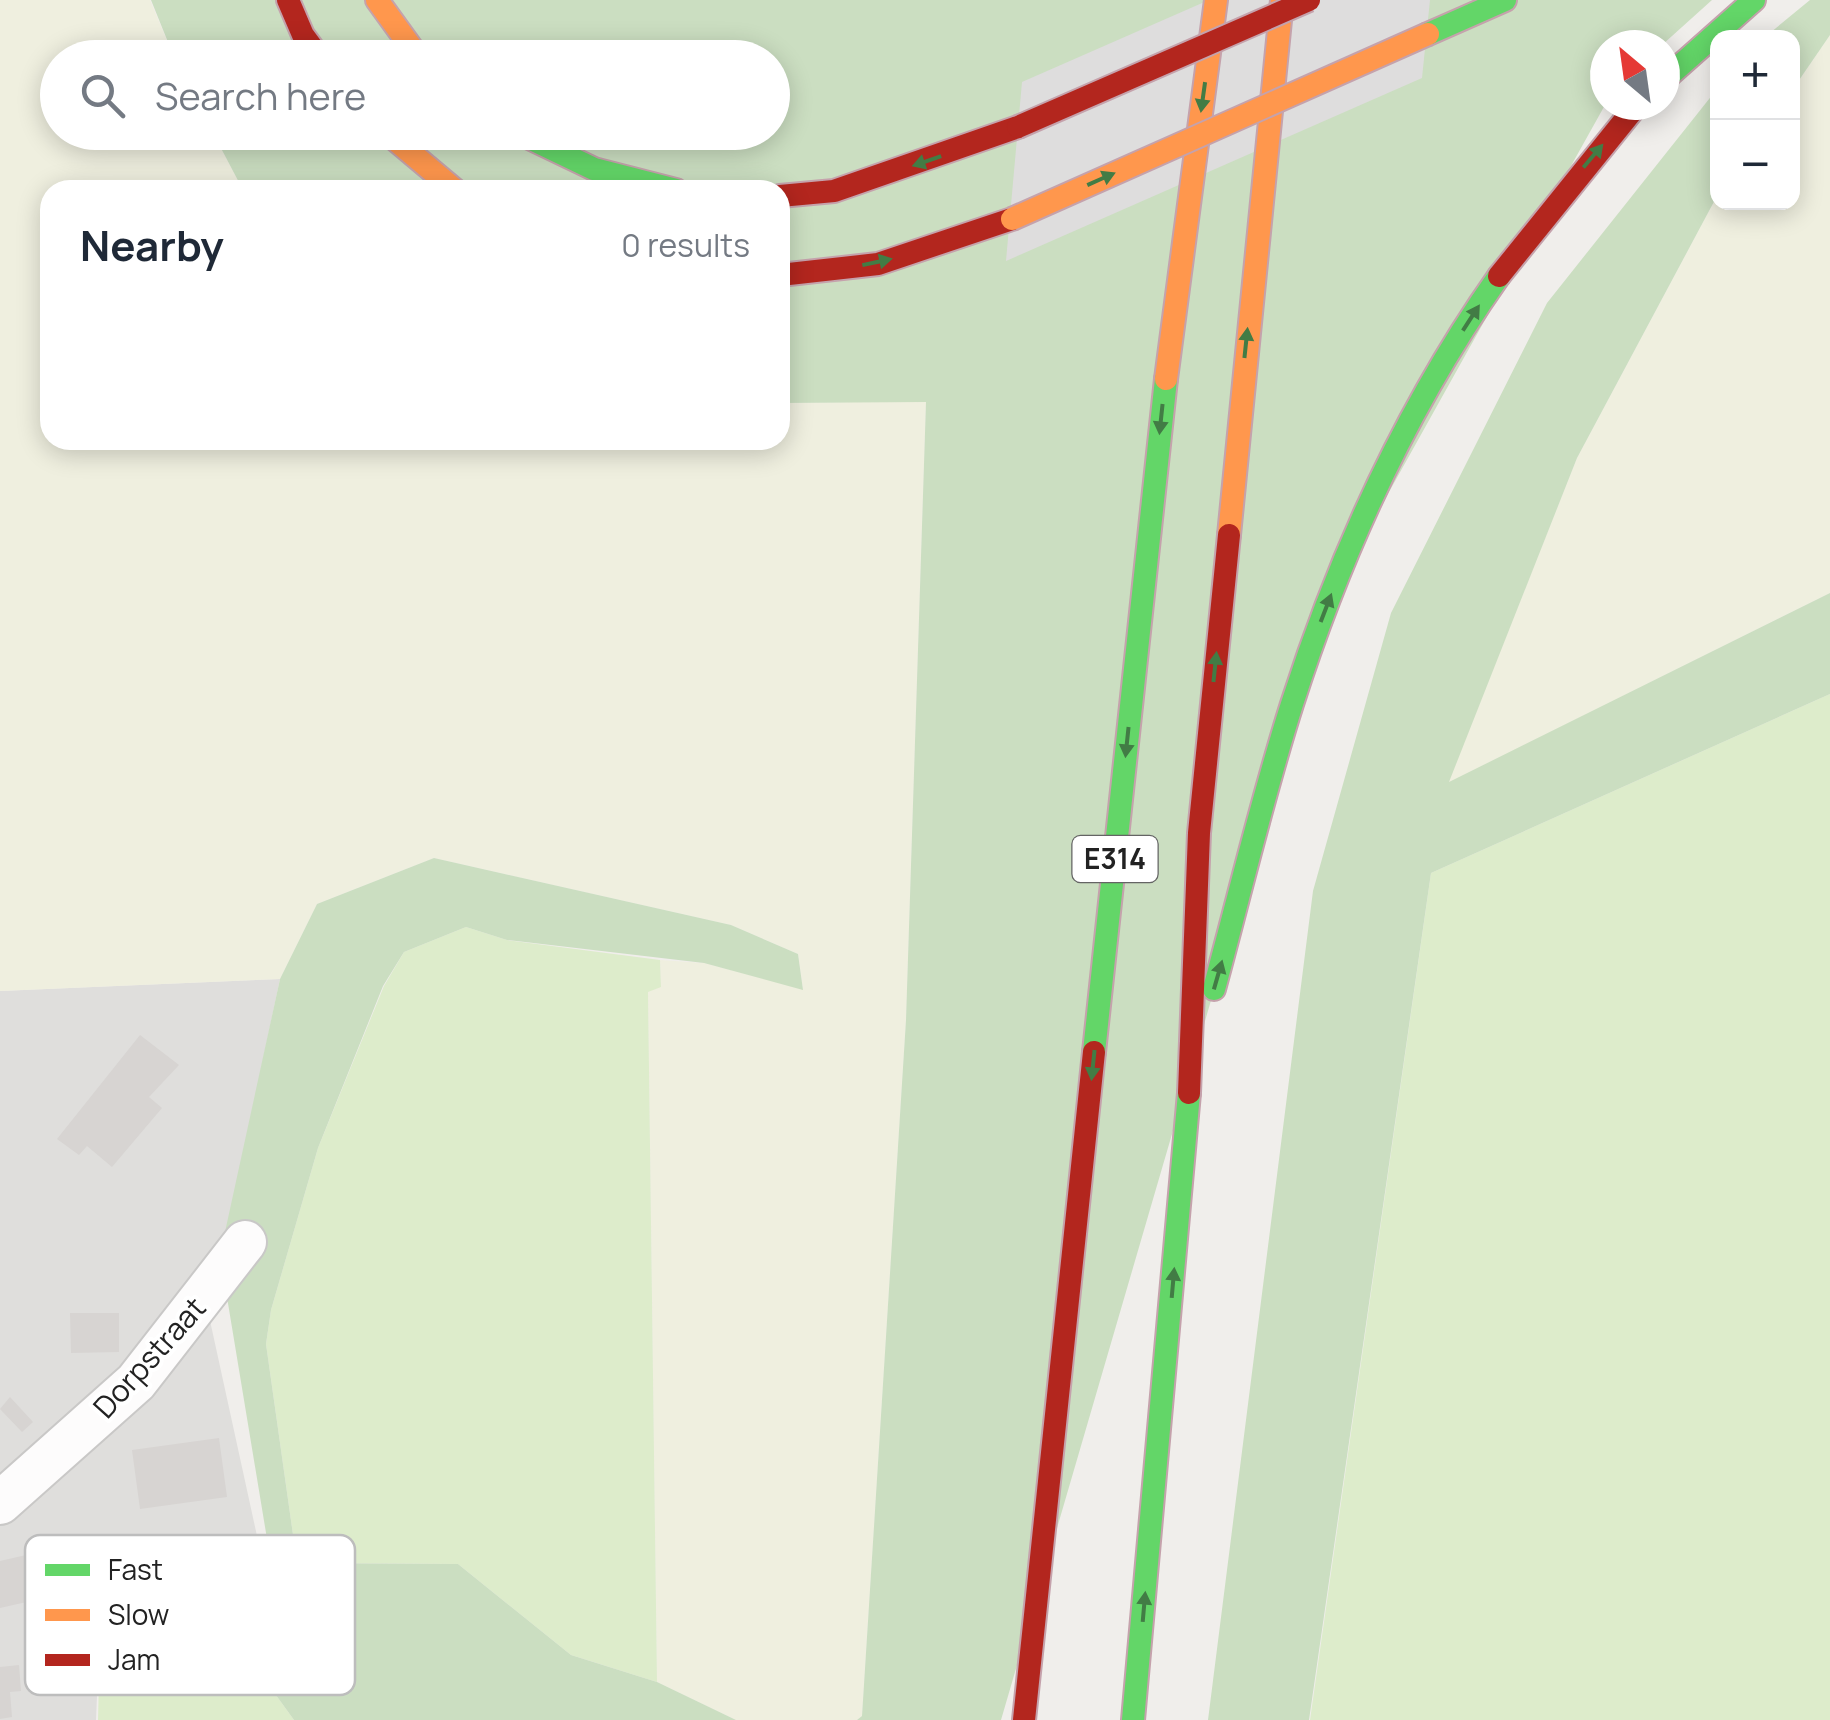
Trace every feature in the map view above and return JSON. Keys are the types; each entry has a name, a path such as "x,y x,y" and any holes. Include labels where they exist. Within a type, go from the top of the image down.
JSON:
{"highway":[{"path":"288,0 307,40"},
{"path":"377,0 406,40"},
{"name":"E314","path":"1024,1720 1164,391 1216,0"},
{"name":"E314","path":"1134,1720 1191,1069 1199,834 1282,0"},
{"path":"790,195 834,191 1018,126 1308,0"},
{"path":"790,273 878,264 1012,219 1504,0"},
{"path":"1680,66 1754,0"},
{"path":"1191,1069 1291,706 1327,603 1393,452 1470,318 1550,206 1623,120"},
{"path":"407,150 443,180"},
{"path":"547,150 628,180"}],"street":[{"name":"Dorpstraat","path":"0,1503 136,1382 245,1242"}],"shaded area":[{"path":"280,979 209,1316 257,1535 25,1535 25,1695 97,1695 96,1720 0,1720 0,991"}],"green space":[{"path":"0,0 150,0 167,40 40,40 40,150 222,150 238,180 40,180 40,450 790,450 790,403 926,401 906,1020 862,1716 857,1720 736,1720 657,1682 648,991 661,986 660,960 704,963 803,989 798,954 731,925 434,858 317,904 280,979 0,991"},
{"path":"151,0 1712,0 1679,30 1590,30 1590,120 1597,120 1327,603 1001,1720 857,1720 862,1716 906,1020 926,402 790,403 790,180 238,180 222,150 790,150 790,40 167,40"},
{"path":"1810,0 1830,0 1830,35 1800,79 1800,30 1774,30"},
{"path":"1830,35 1830,593 1448,783 1577,458 1710,209 1800,210 1800,79"},
{"path":"1710,98 1710,209 1577,458 1449,782 1830,593 1830,694 1431,873 1309,1720 1208,1720 1313,891 1391,613 1547,303"},
{"path":"1830,694 1830,1720 1310,1720 1431,873"},
{"path":"434,858 731,925 798,954 803,990 704,963 507,940 466,927 404,952 383,986 318,1148 271,1310 266,1344 293,1535 266,1535 220,1255 280,979 317,904"},
{"path":"466,927 507,940 660,960 661,987 648,992 657,1682 571,1655 458,1564 355,1563 355,1535 293,1535 266,1344 271,1310 318,1148 384,986 404,952"},
{"path":"355,1563 458,1564 571,1655 657,1682 736,1720 294,1720 276,1695 355,1695"},
{"path":"99,1695 276,1695 294,1720 98,1720"}],"pier":[{"path":"1209,0 1430,0 1422,78 1006,261 1022,82"}],"building":[{"path":"140,1035 179,1065 149,1097 162,1108 112,1167 87,1146 79,1155 57,1139"},
{"path":"70,1313 119,1313 119,1352 71,1353"},
{"path":"10,1397 33,1422 22,1432 0,1409"},
{"path":"219,1438 227,1497 140,1509 132,1450"},
{"path":"25,1555 25,1602 0,1608 0,1561"},
{"path":"19,1665 21,1691 10,1692 12,1717 0,1719 0,1667"}],"traffic: fast":[{"path":"1428,34 1505,0"},
{"path":"1680,66 1754,0"},
{"path":"554,150 594,169 637,180"},
{"path":"1214,989 1281,739 1332,592 1406,429 1499,276"},
{"path":"1094,1052 1166,379"},
{"path":"1133,1720 1189,1093"}],"traffic: slow":[{"path":"377,0 406,40"},
{"path":"1166,379 1216,0"},
{"path":"1229,535 1282,0"},
{"path":"1012,219 1428,34"},
{"path":"407,150 443,180"}],"traffic: jam":[{"path":"288,0 307,40"},
{"path":"1018,127 1309,0"},
{"path":"1499,276 1625,120"},
{"path":"790,195 834,191 1018,127"},
{"path":"790,274 878,264 1012,219"},
{"path":"1189,1093 1199,833 1229,535"},
{"path":"1024,1720 1094,1052"}]}
